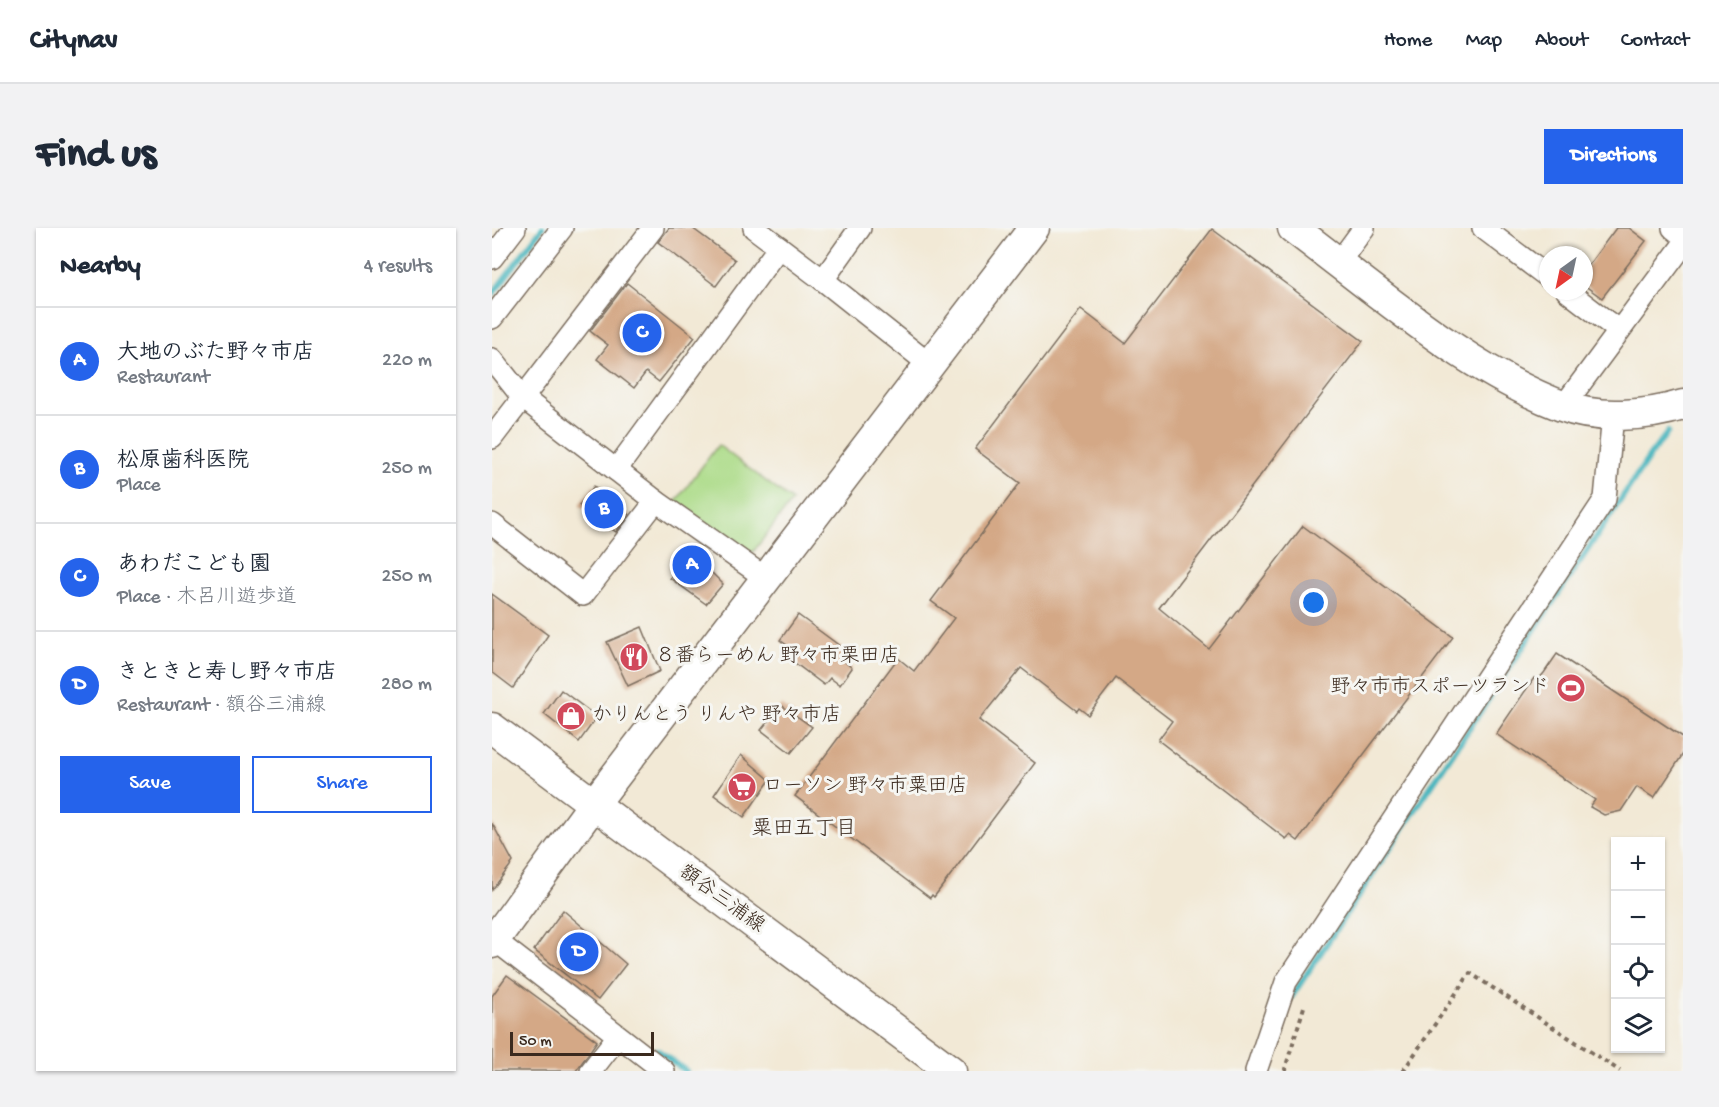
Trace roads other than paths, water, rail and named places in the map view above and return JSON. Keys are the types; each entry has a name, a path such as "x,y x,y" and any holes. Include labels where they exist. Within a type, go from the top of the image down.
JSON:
{"street":[{"path":"492,258 515,228"},
{"path":"492,318 562,228"},
{"path":"492,438 653,228"},
{"path":"754,228 929,364"},
{"path":"823,280 860,228"},
{"path":"664,1071 493,940 1034,228"},
{"path":"1293,228 1478,366 1563,407 1613,415 1683,405"},
{"path":"1339,262 1364,228"},
{"path":"1484,228 1539,270"},
{"path":"1673,228 1683,236"},
{"path":"1563,407 1683,245"},
{"path":"616,470 779,247"},
{"path":"1579,300 1618,330"},
{"path":"492,359 523,398 656,501 767,579"},
{"path":"1256,1071 1286,982 1605,499 1613,415"},
{"path":"492,524 583,595 656,501"},
{"name":"額谷三浦線","path":"492,728 593,806 951,1071"},
{"path":"591,1071 618,1036"}],"waterway":[{"path":"492,295 542,228"},
{"path":"1292,996 1651,454 1668,432"},
{"path":"657,1050 686,1071"}],"place":[{"name":"あわだこども園","path":"642,333"},
{"name":"松原歯科医院","path":"604,509"},
{"name":"大地のぶた野々市店","path":"692,565"},
{"name":"８番らーめん 野々市栗田店","path":"634,657"},
{"name":"野々市市スポーツランド","path":"1571,688"},
{"name":"かりんとう りんや 野々市店","path":"571,716"},
{"name":"ローソン 野々市粟田店","path":"742,787"},
{"name":"きときと寿し野々市店","path":"579,952"}],"district":[{"name":"粟田五丁目","path":"804,830"}]}
